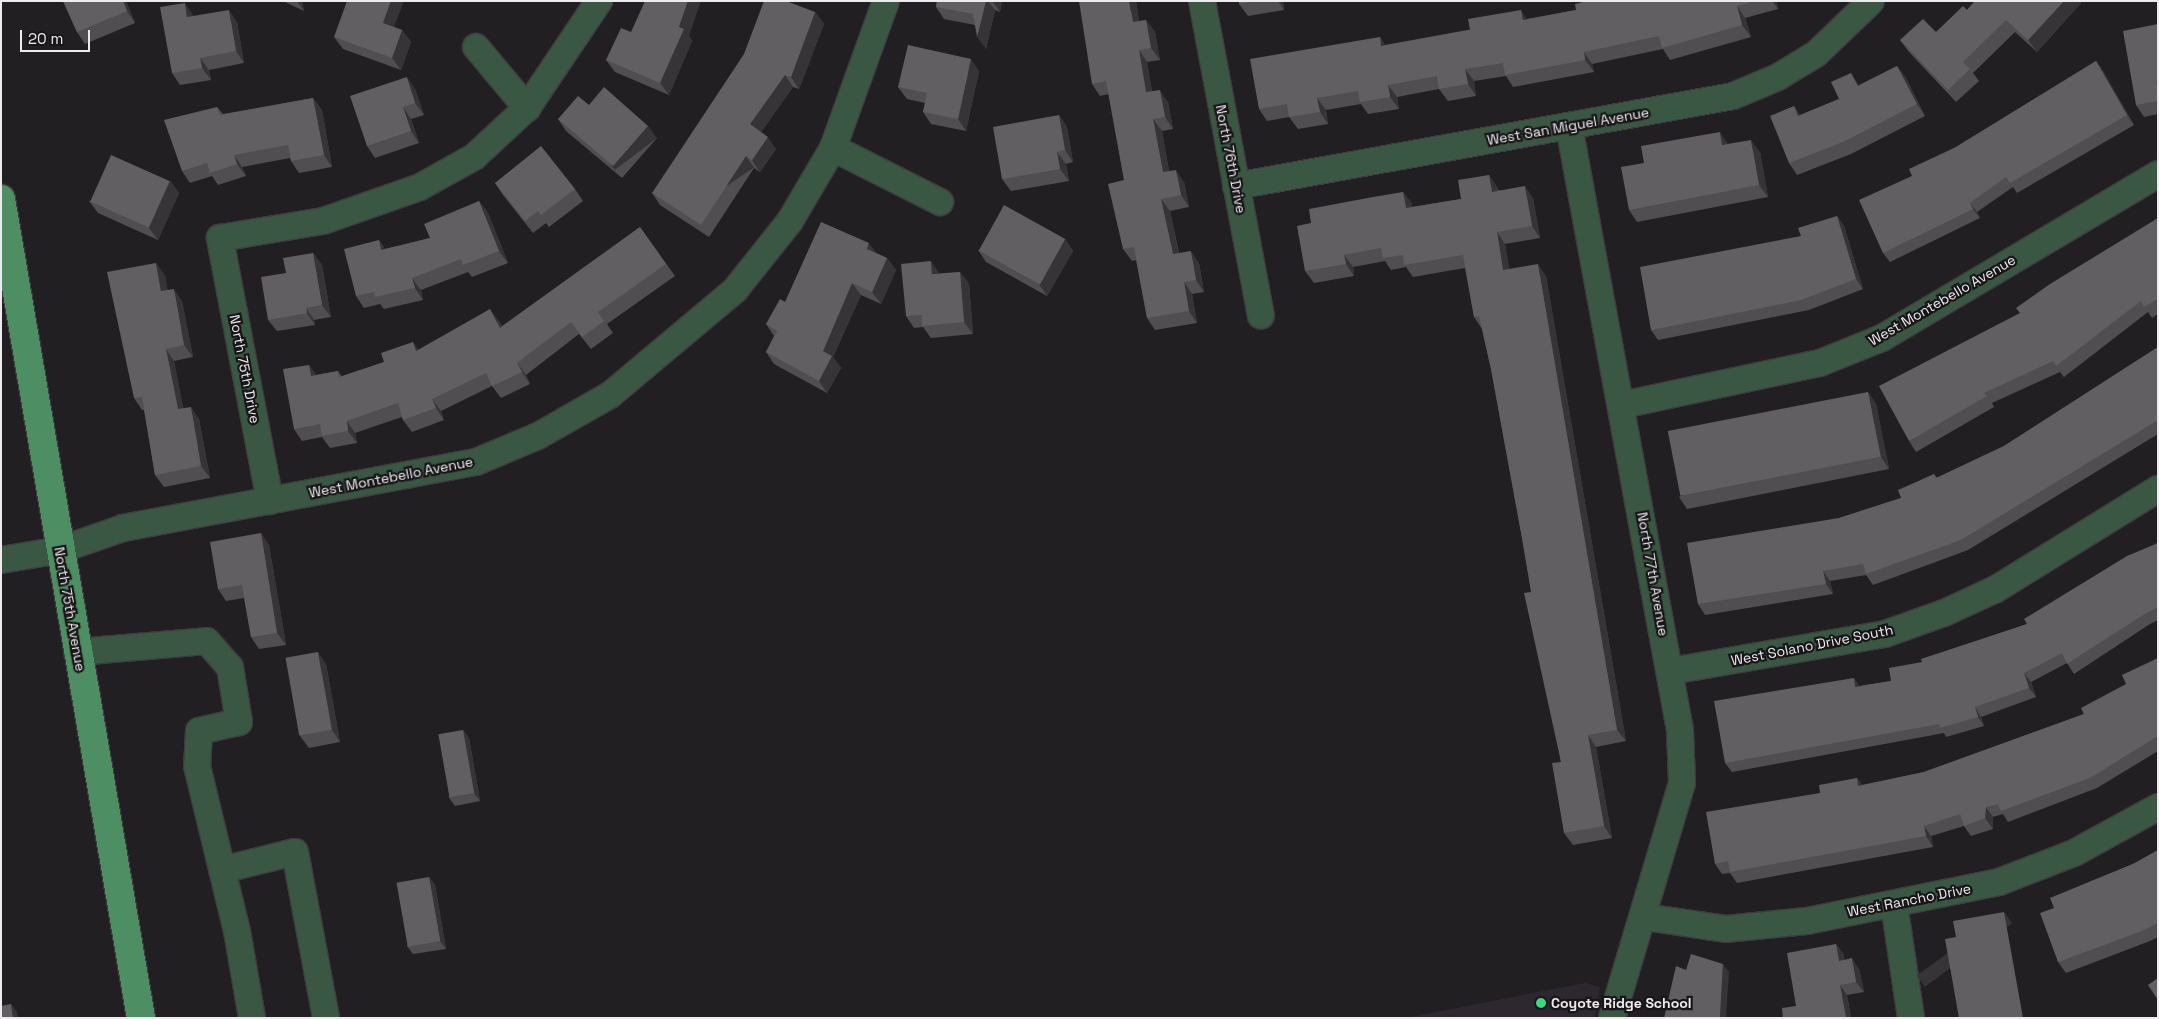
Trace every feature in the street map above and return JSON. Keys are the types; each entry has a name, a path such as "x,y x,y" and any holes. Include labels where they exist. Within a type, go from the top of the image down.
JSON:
{"main road":[{"name":"North 75th Avenue","path":"1,199 141,1018"}],"street":[{"path":"476,47 528,108 600,1"},
{"name":"West Montebello Avenue","path":"1,560 60,550 113,530 476,462 538,436 610,395 735,290 790,221 833,148 886,1"},
{"name":"North 76th Drive","path":"1202,1 1261,316"},
{"name":"West San Miguel Avenue","path":"1236,186 1732,96 1778,78 1816,54 1871,1"},
{"name":"North 75th Drive","path":"270,501 220,238 323,221 420,187 474,157 528,108"},
{"name":"North 77th Avenue","path":"1569,126 1671,671 1682,783 1645,917 1612,1018"},
{"path":"833,148 940,202"},
{"name":"West Montebello Avenue","path":"1622,405 1820,363 1882,338 2158,174"},
{"name":"West Solano Drive South","path":"1671,671 1885,634 1944,613 1996,589 2158,489"},
{"path":"77,652 207,641 230,667 238,722 198,731 197,766 222,870 252,1018"},
{"name":"West Rancho Drive","path":"1645,917 1726,929 1807,920 1999,882 2074,853 2158,807"},
{"path":"222,870 295,852 326,1018"},
{"path":"1894,904 1910,1018"}],"shaded area":[{"name":"Coyote Ridge School","path":"1585,983 1600,987 1595,1018 1405,1018"}],"building":[{"path":"63,1 123,1 127,11 77,32"},
{"path":"347,1 391,1 383,23 402,30 392,58 334,37"},
{"path":"645,1 688,1 679,27 684,29 660,83 606,60 621,28 631,32"},
{"path":"764,1 786,1 815,12 791,77 785,75 750,124 768,137 752,160 746,156 701,225 652,193 744,54"},
{"path":"937,1 986,1 977,37 973,14 936,7"},
{"path":"1079,1 1129,1 1133,22 1146,20 1151,48 1139,50 1146,92 1160,90 1165,117 1153,119 1163,172 1176,170 1181,195 1161,199 1173,254 1191,251 1196,280 1184,282 1189,311 1147,318 1134,247 1123,249 1108,184 1124,180 1106,81 1092,84"},
{"path":"1239,1 1257,1 1239,4"},
{"path":"1587,1 1755,1 1737,6 1742,25 1662,48 1659,36 1584,52 1585,60 1505,75 1503,63 1465,69 1468,84 1439,89 1437,76 1388,85 1390,97 1360,102 1358,91 1317,98 1320,112 1289,117 1287,104 1259,109 1250,59 1380,37 1381,46 1470,30 1468,19 1521,10 1523,20 1576,10 1575,4"},
{"path":"1975,1 2064,1 2028,40 2006,20 1963,62 1970,69 1948,90 1900,40 1923,19 1936,32 1963,6 1967,10"},
{"path":"185,3 187,17 229,10 236,51 200,58 202,68 172,73 160,7"},
{"path":"2158,24 2158,81 2156,81 2158,101 2136,105 2123,31"},
{"path":"908,45 971,59 958,119 923,112 927,93 898,87"},
{"path":"2096,61 2127,115 2010,183 2006,177 1970,203 1973,209 1883,253 1859,200 1912,176 1909,169 1956,147"},
{"path":"1897,66 1917,104 1843,142 1789,163 1770,116 1794,106 1798,116 1839,99 1831,82 1851,73 1858,86"},
{"path":"407,77 415,103 403,107 411,131 367,146 350,96"},
{"path":"604,87 648,126 613,166 558,119 578,96 589,105"},
{"path":"313,98 324,155 291,161 288,145 234,155 237,164 210,173 207,163 182,171 164,120 217,107 220,115"},
{"path":"1059,115 1065,150 1057,152 1060,169 1002,179 993,127"},
{"path":"1720,132 1722,145 1751,140 1759,185 1629,210 1621,167 1644,163 1641,146"},
{"path":"541,146 575,189 541,215 538,211 525,221 495,183"},
{"path":"111,155 169,181 149,228 90,202"},
{"path":"1489,175 1492,192 1525,186 1532,226 1497,232 1503,270 1538,264 1617,730 1588,735 1604,826 1564,833 1552,763 1561,762 1524,593 1531,592 1522,538 1491,369 1479,316 1474,317 1463,255 1404,265 1403,255 1383,258 1381,248 1344,255 1346,264 1305,271 1297,226 1311,223 1309,209 1403,192 1406,208 1461,199 1458,180"},
{"path":"479,201 499,251 463,265 461,259 412,278 415,288 375,297 374,292 356,296 344,249 379,240 381,250 430,238 424,224"},
{"path":"1004,205 1065,239 1040,284 979,250"},
{"path":"1837,216 1856,279 1801,300 1651,330 1640,267 1801,236 1798,228"},
{"path":"2158,218 2158,299 2144,307 2141,301 2056,366 2053,361 1984,393 1987,396 1909,441 1879,386 2020,313 2016,308 2050,284"},
{"path":"821,222 869,243 867,249 887,258 872,292 852,283 823,351 832,356 819,381 766,352 777,331 766,324 780,299 785,302"},
{"path":"640,227 666,264 598,312 604,321 582,337 571,322 517,363 522,372 492,386 486,373 432,399 436,408 403,420 398,403 347,421 348,431 322,436 320,424 294,429 283,369 309,365 311,376 338,371 339,377 384,362 381,353 413,342 416,351 490,309 500,328"},
{"path":"313,253 322,305 306,308 307,313 268,320 261,277 286,273 283,258"},
{"path":"931,261 932,274 960,272 964,322 922,326 922,315 906,316 901,264"},
{"path":"156,263 161,291 174,289 184,345 166,349 178,409 191,407 201,466 155,475 142,397 134,398 107,272"},
{"path":"2158,347 2158,420 1961,540 1866,574 1863,564 1823,571 1826,584 1698,604 1687,543 1839,518 1901,498 1898,490 1934,474 1936,478 2004,446"},
{"path":"1868,392 1881,457 1680,496 1668,431"},
{"path":"261,533 277,633 251,637 242,585 218,589 210,542"},
{"path":"2158,543 2158,607 2067,664 2062,653 2024,673 2029,688 1975,707 1978,717 1940,728 1939,724 1725,763 1714,701 1854,678 1855,687 1891,681 1889,668 1922,662 1921,659 2027,624 2024,619 2127,556"},
{"path":"318,652 332,730 299,736 286,658"},
{"path":"2158,658 2158,736 2090,778 2001,811 1998,804 1986,807 1985,818 1964,826 1960,814 1924,826 1926,836 1730,872 1728,861 1715,864 1706,812 1820,793 1819,785 1857,778 1858,786 1924,772 2084,714 2081,708 2126,684 2122,675"},
{"path":"463,730 474,793 449,797 438,734"},
{"path":"2158,850 2158,923 2142,931 2058,962 2040,913 2054,908 2050,898 2135,863"},
{"path":"429,877 440,941 408,947 397,883"},
{"path":"2004,912 2023,1018 1959,1018 1945,939 1956,937 1953,921"},
{"path":"1836,944 1839,961 1852,958 1856,982 1840,985 1846,1018 1783,1018 1782,1008 1796,1006 1787,953"},
{"path":"1691,954 1723,964 1720,1018 1664,1018 1676,966 1686,970"},
{"path":"2158,978 2158,1000 2148,985"},
{"path":"11,1004 13,1018 1,1018 1,1006"}],"place":[{"name":"Coyote Ridge School","path":"1541,1003"}]}
